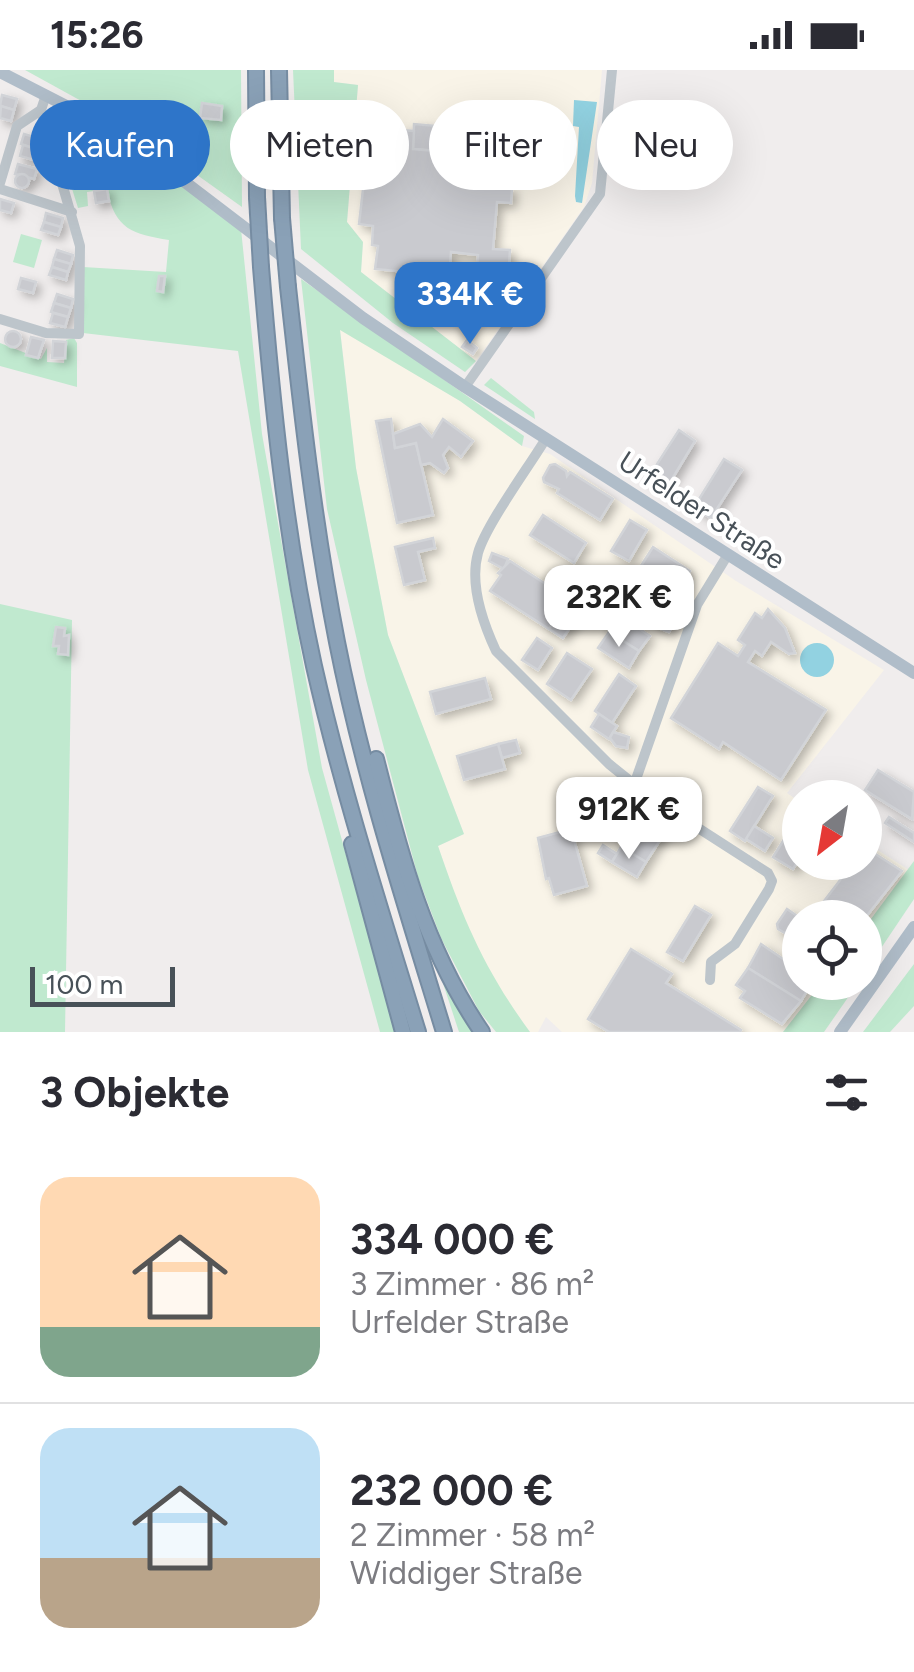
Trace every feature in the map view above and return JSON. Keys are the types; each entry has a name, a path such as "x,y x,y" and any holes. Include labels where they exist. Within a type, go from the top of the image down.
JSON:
{"highway":[{"path":"256,70 260,267 275,442 293,558 314,666 346,794 418,1032"},
{"path":"279,70 282,218 288,287 306,448 337,645 390,856 444,1032"},
{"path":"337,645 354,678 402,859 429,938 482,1032"},
{"path":"346,794 353,850 403,1032"}],"main road":[{"name":"Urfelder Straße","path":"0,72 160,162 363,318 464,387 914,673"},
{"path":"840,1032 914,927"}],"street":[{"path":"464,387 600,194 612,70"},
{"path":"44,100 46,95"},
{"path":"30,117 17,126 0,186 72,212"},
{"path":"0,319 46,333 79,334 80,246 65,190"},
{"path":"545,440 478,553 475,579 485,628 496,651 609,764 685,820 764,867 772,880 735,944 711,962 710,980"},
{"path":"634,785 696,605 727,556"}],"shaded area":[{"path":"334,70 602,70 592,183 584,207 476,361 361,272 363,242 347,222 350,190 409,190 409,100 357,100 358,85 333,82"},
{"path":"340,329 460,401 522,446 550,454 736,581 884,670 797,780 782,780 782,880 882,880 882,853 909,870 882,905 882,900 782,900 782,1000 808,1000 783,1032 562,1032 546,1017 538,1032 530,1032 501,992 465,924 438,846 464,834 388,635 356,468"}],"green space":[{"path":"25,70 241,70 241,100 230,100 230,190 242,190 242,207 210,184 210,100 80,100"},
{"path":"293,70 334,70 334,82 358,85 357,100 294,100"},
{"path":"72,190 100,190 87,192 88,206 78,208"},
{"path":"107,190 186,190 241,229 262,434 322,768 395,1032 380,1032 308,770 238,351 83,333 83,267 166,272 169,240 128,228 110,203"},
{"path":"298,190 350,190 347,222 363,242 361,272 476,361 465,372 393,323 301,249"},
{"path":"21,234 42,240 34,268 13,262"},
{"path":"301,279 524,436 522,446 460,401 340,330 356,468 388,635 464,834 438,846 476,943 530,1032 496,1032 479,1011 441,938 418,877 366,680 327,509"},
{"path":"74,338 77,387 0,366 0,343 41,359 47,348 47,362 64,363 66,340"},
{"path":"491,378 534,412 535,419 484,385"},
{"path":"0,604 72,620 65,1032 0,1032"},
{"path":"914,861 914,899 882,947 882,904"},
{"path":"435,959 476,1032 459,1032"},
{"path":"914,964 914,1006 890,1032 863,1032"},
{"path":"808,1000 846,1000 824,1032 783,1032"}],"water":[{"path":"577,100 597,102 582,203 576,202 575,196"},
{"path":"817,643 829,648 834,660 829,672 817,677 805,672 800,660 805,648"}],"building":[{"path":"2,95 17,99 14,110 0,106"},
{"path":"210,104 222,106 221,120 210,119"},
{"path":"1,106 14,110 11,121 0,118"},
{"path":"414,124 429,125 429,150 413,149"},
{"path":"409,131 414,131 413,149 429,150 429,190 512,190 511,203 497,202 493,249 510,250 509,264 505,264 501,275 490,276 490,280 476,279 478,255 451,252 449,276 375,269 378,246 372,245 373,226 359,224 363,190 409,190"},
{"path":"24,134 30,136 30,147 21,144"},
{"path":"23,145 30,147 30,159 20,156"},
{"path":"18,164 30,167 30,178 15,174"},
{"path":"22,174 29,181 22,188 15,181"},
{"path":"107,190 109,201 96,203 94,191"},
{"path":"0,199 14,203 11,213 0,210"},
{"path":"46,213 63,218 61,227 44,222"},
{"path":"44,222 61,227 58,235 41,230"},
{"path":"57,250 73,255 71,264 54,259"},
{"path":"54,259 71,264 68,272 52,267"},
{"path":"52,267 68,272 66,280 49,275"},
{"path":"159,276 165,276 163,292 157,291"},
{"path":"21,278 36,282 33,293 18,289"},
{"path":"57,294 73,299 71,308 54,303"},
{"path":"54,303 71,308 68,317 51,312"},
{"path":"53,313 68,317 65,327 50,323"},
{"path":"13,331 21,339 13,347 5,339"},
{"path":"31,337 44,340 38,358 26,355"},
{"path":"467,340 477,348 473,354 462,347"},
{"path":"53,341 66,342 65,358 52,358"},
{"path":"391,419 395,448 416,443 433,515 397,523 376,421"},
{"path":"443,419 473,441 461,457 449,447 443,455 448,468 444,473 430,463 421,465 416,443 395,448 393,434 420,424 432,437"},
{"path":"679,430 695,441 666,489 648,478"},
{"path":"724,459 742,470 711,518 694,507"},
{"path":"555,464 567,476 570,472 613,499 600,520 544,482 550,465"},
{"path":"543,515 586,543 574,563 530,535"},
{"path":"630,520 647,530 629,561 611,551"},
{"path":"433,538 435,548 418,552 425,580 404,585 395,547"},
{"path":"653,547 690,571 676,593 639,569"},
{"path":"492,553 508,559 504,569 489,561"},
{"path":"510,561 569,599 549,629 490,591 501,575 498,573"},
{"path":"641,580 665,595 650,620 625,605"},
{"path":"665,595 677,602 668,616 676,621 669,632 653,626 655,623 650,620"},
{"path":"569,599 583,608 563,638 549,629"},
{"path":"768,609 785,628 795,653 789,654 771,642 762,656 755,651 748,662 826,710 781,780 723,742 719,749 671,718 718,643 738,656 745,645 738,640 755,613 762,618"},
{"path":"619,615 650,636 639,651 609,632"},
{"path":"56,627 65,628 64,636 69,635 68,655 58,654 59,646 53,646"},
{"path":"609,632 639,651 629,668 598,648"},
{"path":"537,638 552,648 538,670 522,660"},
{"path":"567,653 592,669 571,700 547,684"},
{"path":"619,674 636,686 612,723 595,711"},
{"path":"485,678 491,699 436,714 430,692"},
{"path":"599,714 617,726 609,739 591,727"},
{"path":"613,732 629,737 627,748 616,746 610,738"},
{"path":"516,740 520,753 502,758 498,744"},
{"path":"498,744 505,769 464,780 457,756"},
{"path":"878,770 914,792 912,819 882,800 882,780 872,780"},
{"path":"758,787 773,796 745,841 730,831"},
{"path":"641,816 666,831 646,862 621,847"},
{"path":"889,817 914,833 914,842 885,823"},
{"path":"754,826 773,838 765,851 746,839"},
{"path":"571,829 587,886 554,895 549,878 546,879 538,838"},
{"path":"782,843 782,862 773,857"},
{"path":"603,845 617,854 612,862 598,853"},
{"path":"621,847 646,862 637,877 612,862"},
{"path":"882,858 902,871 879,900 825,900 840,880 882,880"},
{"path":"695,906 711,915 683,961 667,952"},
{"path":"761,944 782,958 782,989 748,968"},
{"path":"631,949 672,974 666,983 740,1032 609,1032 588,1019"},
{"path":"748,968 782,989 782,1000 801,1001 782,1024 740,998 745,991 736,985"}]}
